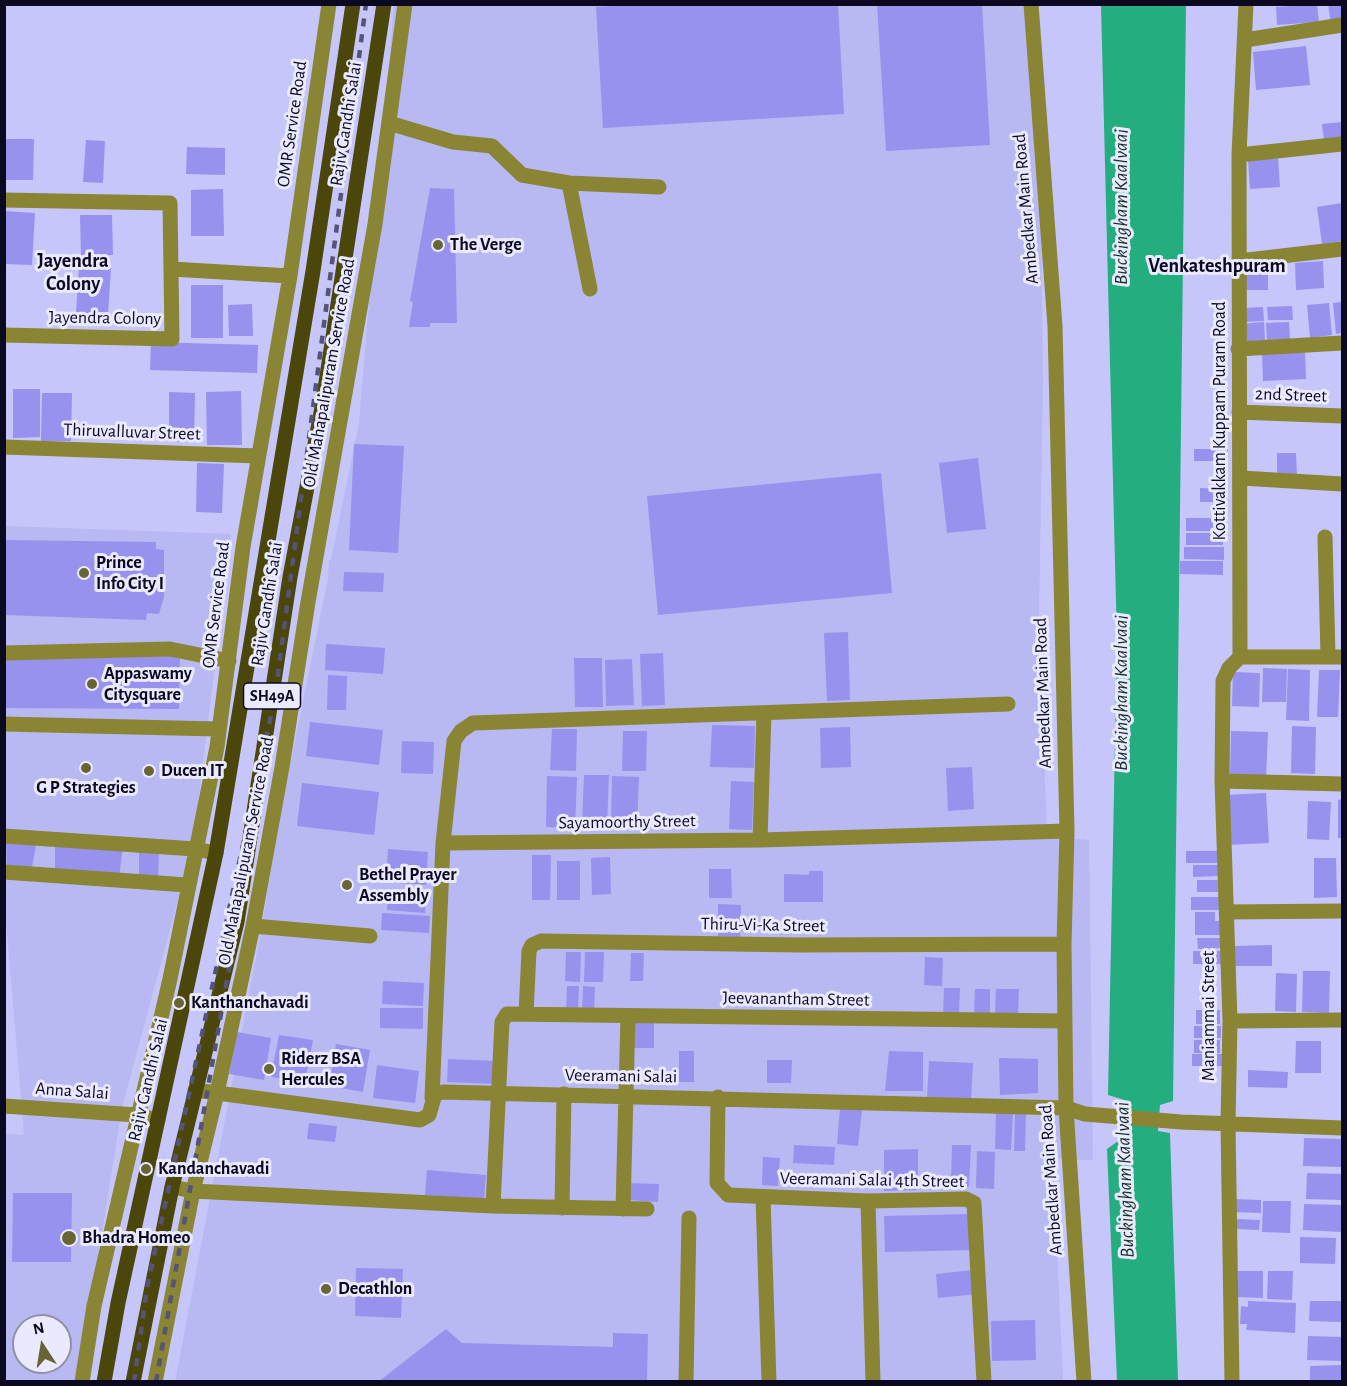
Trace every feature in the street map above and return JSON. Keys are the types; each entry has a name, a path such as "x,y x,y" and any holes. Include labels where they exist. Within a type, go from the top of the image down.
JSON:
{"main road":[{"name":"Rajiv Gandhi Salai","path":"104,1382 216,853 313,271 353,4"},
{"name":"Rajiv Gandhi Salai","path":"133,1382 172,1187 237,922 290,577 327,379 384,4"}],"street":[{"name":"OMR Service Road","path":"82,1382 94,1306 170,979 218,729 258,456 290,276 330,4"},
{"name":"Old Mahapalipuram Service Road","path":"155,1382 159,1352 193,1191 253,926 371,247 405,4"},
{"name":"Ambedkar Main Road","path":"1031,4 1055,326 1067,831 1064,944 1066,1108 1084,1382"},
{"name":"Kottivakkam Kuppam Puram Road","path":"1240,657 1239,155 1246,4"},
{"path":"1245,40 1342,25"},
{"path":"389,123 453,142 492,146 522,175 569,183 659,187"},
{"path":"1239,155 1342,144"},
{"path":"569,183 590,289"},
{"name":"Jayendra Colony","path":"4,200 170,203 172,339 4,335"},
{"path":"1239,261 1342,249"},
{"path":"171,269 290,276"},
{"path":"1238,349 1342,343"},
{"name":"2nd Street","path":"1239,412 1342,416"},
{"name":"Thiruvalluvar Street","path":"4,447 258,456"},
{"path":"1241,478 1342,484"},
{"path":"1240,657 1335,656 1325,537"},
{"path":"4,653 170,649 229,661"},
{"name":"Maniammai Street","path":"1232,1382 1228,1124 1230,1021 1222,781 1223,681 1229,668 1240,657"},
{"path":"195,1090 420,1120 429,1115 432,1098 442,843 454,741 461,731 472,723 1008,704"},
{"path":"760,840 764,713"},
{"path":"4,724 218,729"},
{"path":"1222,781 1342,784"},
{"name":"Sayamoorthy Street","path":"442,843 760,840 1067,831"},
{"path":"4,836 195,849 216,853"},
{"path":"4,872 187,885"},
{"path":"1228,912 1342,911"},
{"path":"253,926 370,936"},
{"name":"Thiru-Vi-Ka Street","path":"526,1014 529,951 532,945 541,941 798,945 1064,944"},
{"path":"493,1206 503,1018 507,1014 526,1014"},
{"name":"Jeevanantham Street","path":"526,1014 1065,1021"},
{"path":"623,1209 628,1016"},
{"path":"1230,1021 1342,1020"},
{"name":"Veeramani Salai","path":"432,1098 443,1092 718,1097 1066,1108 1086,1114 1181,1122 1342,1128"},
{"path":"562,1208 564,1094"},
{"name":"Veeramani Salai 4th Street","path":"718,1097 717,1183 728,1195 868,1201 966,1198 976,1205 984,1382"},
{"name":"Anna Salai","path":"4,1106 137,1115 158,1120"},
{"path":"172,1187 193,1191 493,1206 647,1209"},
{"path":"763,1197 769,1382"},
{"path":"868,1201 873,1382"},
{"path":"686,1382 689,1218"}],"shaded area":[{"path":"394,5 1038,5 1043,380 1039,616 1047,836 1089,840 1093,1160 1053,1159 1063,1381 175,1382 262,926 279,821 328,578 329,560 331,560 359,423"},
{"path":"5,526 231,534 193,844 122,1108 78,1381 5,1381 4,1134 24,1135 4,896"}],"water":[{"name":"Buckingham Kaalvaai","path":"1101,5 1186,5 1173,1101 1160,1105 1158,1131 1170,1133 1178,1381 1117,1381 1107,1149 1128,1134 1131,1102 1108,1095 1117,641"}],"building":[{"path":"640,4 838,4 844,114 603,128 596,7"},
{"path":"877,4 982,4 990,145 886,151"},
{"path":"1317,4 1319,22 1277,25 1276,7"},
{"path":"1328,4 1342,4 1342,23 1331,24"},
{"path":"1306,46 1310,85 1256,90 1253,52"},
{"path":"1342,122 1342,139 1324,141 1322,124"},
{"path":"4,139 34,139 33,180 4,180"},
{"path":"86,140 105,141 103,183 83,182"},
{"path":"187,147 225,148 225,175 186,174"},
{"path":"1278,158 1280,187 1250,189 1248,160"},
{"name":"The Verge","path":"430,188 454,189 457,323 430,323 430,327 409,327 413,302 410,301"},
{"path":"223,189 224,236 191,236 191,190"},
{"path":"1342,203 1342,241 1322,244 1317,207"},
{"path":"4,211 35,213 32,265 4,264"},
{"path":"80,215 112,215 113,255 81,256"},
{"path":"1323,261 1324,288 1296,290 1295,263"},
{"path":"79,267 111,268 108,315 76,313"},
{"path":"1268,267 1268,290 1245,290 1244,268"},
{"path":"191,285 223,285 223,338 191,338"},
{"path":"1342,302 1342,333 1336,334 1333,303"},
{"path":"1329,303 1332,335 1310,338 1307,305"},
{"path":"252,304 253,336 229,336 228,305"},
{"path":"1292,306 1293,320 1268,320 1267,307"},
{"path":"1263,307 1264,321 1242,322 1241,308"},
{"path":"1264,322 1265,340 1241,342 1240,324"},
{"path":"1289,322 1290,339 1267,340 1266,323"},
{"path":"151,342 258,345 257,373 150,370"},
{"path":"1305,351 1306,379 1263,381 1262,353"},
{"path":"13,389 40,389 40,437 13,438"},
{"path":"241,391 242,445 207,445 206,392"},
{"path":"169,392 195,393 194,442 169,442"},
{"path":"42,393 72,393 71,441 41,441"},
{"path":"354,444 404,446 398,553 349,550"},
{"path":"1194,449 1228,449 1228,461 1194,461"},
{"path":"1277,453 1296,453 1297,475 1277,475"},
{"path":"978,458 986,529 947,533 939,463"},
{"path":"197,463 224,464 222,513 196,512"},
{"path":"881,473 892,593 658,615 647,496"},
{"path":"1200,488 1228,489 1227,502 1200,502"},
{"path":"1186,518 1223,518 1223,531 1186,531"},
{"path":"1186,533 1223,533 1223,545 1186,545"},
{"name":"Prince Info City I","path":"4,540 156,542 156,549 164,550 164,597 159,614 147,613 146,620 4,615"},
{"path":"1184,547 1224,547 1224,560 1184,559"},
{"path":"1180,561 1223,561 1223,575 1180,574"},
{"path":"344,572 384,573 383,592 343,591"},
{"path":"848,632 850,700 827,701 824,633"},
{"path":"326,644 385,648 383,674 325,670"},
{"path":"663,653 665,705 642,706 640,654"},
{"name":"Appaswamy Citysquare","path":"180,656 179,709 4,708 4,660"},
{"path":"574,658 602,658 603,707 575,707"},
{"path":"632,659 634,705 606,706 605,660"},
{"path":"1263,668 1287,669 1286,702 1262,702"},
{"path":"1288,669 1310,670 1309,721 1286,720"},
{"path":"1319,670 1340,670 1338,717 1317,717"},
{"path":"1233,672 1260,673 1259,707 1232,706"},
{"path":"328,675 347,676 346,710 327,710"},
{"path":"310,722 383,730 379,765 306,756"},
{"path":"712,725 755,726 754,768 710,767"},
{"path":"1292,726 1316,727 1315,774 1291,773"},
{"path":"850,727 851,767 821,768 820,728"},
{"path":"552,729 577,729 576,771 550,770"},
{"path":"623,731 647,731 646,771 622,771"},
{"path":"1231,731 1268,732 1266,777 1230,776"},
{"path":"402,741 434,742 433,774 401,773"},
{"path":"972,767 974,809 948,811 946,768"},
{"path":"584,775 609,775 607,826 582,826"},
{"path":"547,776 577,777 575,828 546,827"},
{"path":"612,776 639,777 637,824 611,824"},
{"path":"731,781 754,782 752,830 729,829"},
{"path":"302,783 379,792 374,835 297,826"},
{"path":"1266,793 1269,843 1227,845 1224,795"},
{"path":"1342,799 1342,838 1338,838 1338,800"},
{"path":"1308,801 1331,802 1329,840 1307,839"},
{"path":"6,839 37,840 31,872 7,870"},
{"path":"55,845 123,847 119,877 55,872"},
{"path":"139,849 159,850 158,879 139,878"},
{"path":"388,849 428,852 426,885 386,882"},
{"path":"1186,851 1219,851 1219,863 1186,863"},
{"path":"532,855 551,855 550,900 532,900"},
{"path":"610,857 611,894 592,895 591,858"},
{"path":"1314,858 1336,858 1337,897 1314,898"},
{"path":"557,861 580,861 580,900 557,900"},
{"path":"1193,865 1220,865 1220,876 1193,877"},
{"path":"709,869 731,869 732,898 709,898"},
{"path":"809,871 823,871 823,902 784,902 784,874 809,875"},
{"path":"1197,880 1220,880 1220,892 1197,892"},
{"path":"388,893 426,895 425,913 387,910"},
{"path":"1191,897 1221,897 1221,910 1191,910"},
{"path":"718,904 741,905 740,937 718,936"},
{"path":"1195,912 1215,912 1215,921 1223,921 1223,935 1195,935"},
{"path":"382,913 430,916 429,933 381,930"},
{"path":"1197,938 1222,938 1222,948 1198,949"},
{"path":"1272,945 1272,966 1233,966 1233,946"},
{"path":"1193,951 1222,951 1222,964 1193,964"},
{"path":"566,952 581,952 580,982 565,981"},
{"path":"585,952 604,952 603,982 584,982"},
{"path":"631,953 644,953 643,981 630,981"},
{"path":"925,957 943,958 942,986 924,985"},
{"path":"1303,971 1330,971 1329,1013 1302,1012"},
{"path":"1276,973 1297,974 1296,1012 1275,1011"},
{"path":"383,981 424,983 423,1006 382,1004"},
{"path":"567,986 579,986 578,1011 566,1011"},
{"path":"583,986 595,987 594,1012 582,1012"},
{"path":"944,988 960,988 959,1015 943,1015"},
{"path":"975,989 990,989 990,1016 974,1015"},
{"path":"996,989 1019,989 1018,1016 995,1015"},
{"path":"380,1008 423,1008 423,1029 380,1028"},
{"path":"1196,1010 1220,1010 1220,1024 1196,1024"},
{"path":"632,1022 654,1022 654,1048 631,1048"},
{"path":"1194,1026 1221,1026 1221,1038 1194,1038"},
{"path":"237,1032 271,1038 264,1080 229,1074"},
{"path":"279,1035 313,1040 305,1082 271,1077"},
{"path":"1194,1040 1220,1040 1220,1053 1194,1053"},
{"path":"1296,1041 1321,1041 1321,1073 1295,1073"},
{"path":"336,1044 370,1050 363,1092 329,1086"},
{"path":"679,1051 694,1051 694,1082 679,1082"},
{"path":"889,1051 923,1052 923,1091 885,1091"},
{"path":"1192,1054 1224,1054 1223,1066 1192,1066"},
{"path":"999,1058 1038,1059 1038,1093 1000,1095"},
{"path":"448,1059 495,1061 494,1084 447,1082"},
{"path":"767,1060 792,1060 791,1083 767,1083"},
{"path":"929,1061 973,1063 971,1100 927,1099"},
{"path":"377,1065 419,1071 415,1103 373,1098"},
{"path":"1248,1070 1288,1072 1287,1088 1248,1087"},
{"path":"840,1108 862,1110 858,1146 837,1144"},
{"path":"996,1113 1013,1114 1011,1150 995,1149"},
{"path":"1015,1114 1026,1114 1025,1151 1014,1151"},
{"path":"309,1123 337,1126 335,1142 307,1139"},
{"path":"1304,1138 1342,1139 1342,1167 1303,1166"},
{"path":"794,1145 835,1147 834,1165 793,1163"},
{"path":"952,1145 971,1145 969,1187 953,1186 951,1182"},
{"path":"918,1149 918,1190 884,1191 884,1150"},
{"path":"977,1151 995,1152 994,1189 976,1188"},
{"path":"763,1157 780,1158 778,1186 762,1185"},
{"path":"427,1170 486,1175 484,1199 425,1195"},
{"path":"1307,1173 1342,1174 1342,1200 1306,1199"},
{"path":"629,1183 659,1184 658,1202 628,1200"},
{"path":"13,1193 72,1193 71,1262 12,1262"},
{"path":"1232,1199 1261,1200 1261,1213 1232,1212"},
{"path":"1263,1201 1291,1201 1290,1233 1262,1232"},
{"path":"1304,1204 1342,1205 1342,1232 1303,1230"},
{"path":"973,1214 974,1250 885,1252 884,1216"},
{"path":"1236,1219 1260,1220 1259,1230 1236,1229"},
{"path":"1300,1237 1336,1238 1335,1264 1300,1263"},
{"path":"356,1268 403,1269 401,1318 355,1316"},
{"path":"973,1270 976,1294 938,1298 936,1274"},
{"path":"1238,1271 1263,1271 1263,1298 1237,1297"},
{"path":"1268,1271 1293,1271 1292,1300 1267,1299"},
{"path":"1248,1301 1296,1303 1295,1333 1246,1330 1247,1324 1240,1324 1241,1306 1248,1307"},
{"path":"1310,1301 1342,1301 1342,1322 1309,1321"},
{"path":"1035,1320 1036,1360 992,1361 991,1321"},
{"path":"446,1329 462,1343 613,1347 613,1333 648,1334 647,1382 378,1382"},
{"path":"1308,1336 1342,1337 1342,1361 1307,1360"},
{"path":"1342,1365 1342,1382 1310,1382 1310,1366"}],"railway":[{"path":"134,1382 147,1288 275,697 366,4"},
{"path":"156,1382 250,850"}],"place":[{"name":"The Verge","path":"438,245"},
{"name":"Prince Info City I","path":"84,573"},
{"name":"Appaswamy Citysquare","path":"92,684"},
{"name":"G P Strategies","path":"86,768"},
{"name":"Ducen IT","path":"149,771"},
{"name":"Bethel Prayer Assembly","path":"347,885"},
{"name":"Kanthanchavadi","path":"179,1003"},
{"name":"Riderz BSA Hercules","path":"269,1069"},
{"name":"Kandanchavadi","path":"146,1169"},
{"name":"Bhadra Homeo","path":"69,1238"},
{"name":"Decathlon","path":"326,1289"}],"district":[{"name":"Venkateshpuram","path":"1217,266"},
{"name":"Jayendra Colony","path":"73,272"}]}
